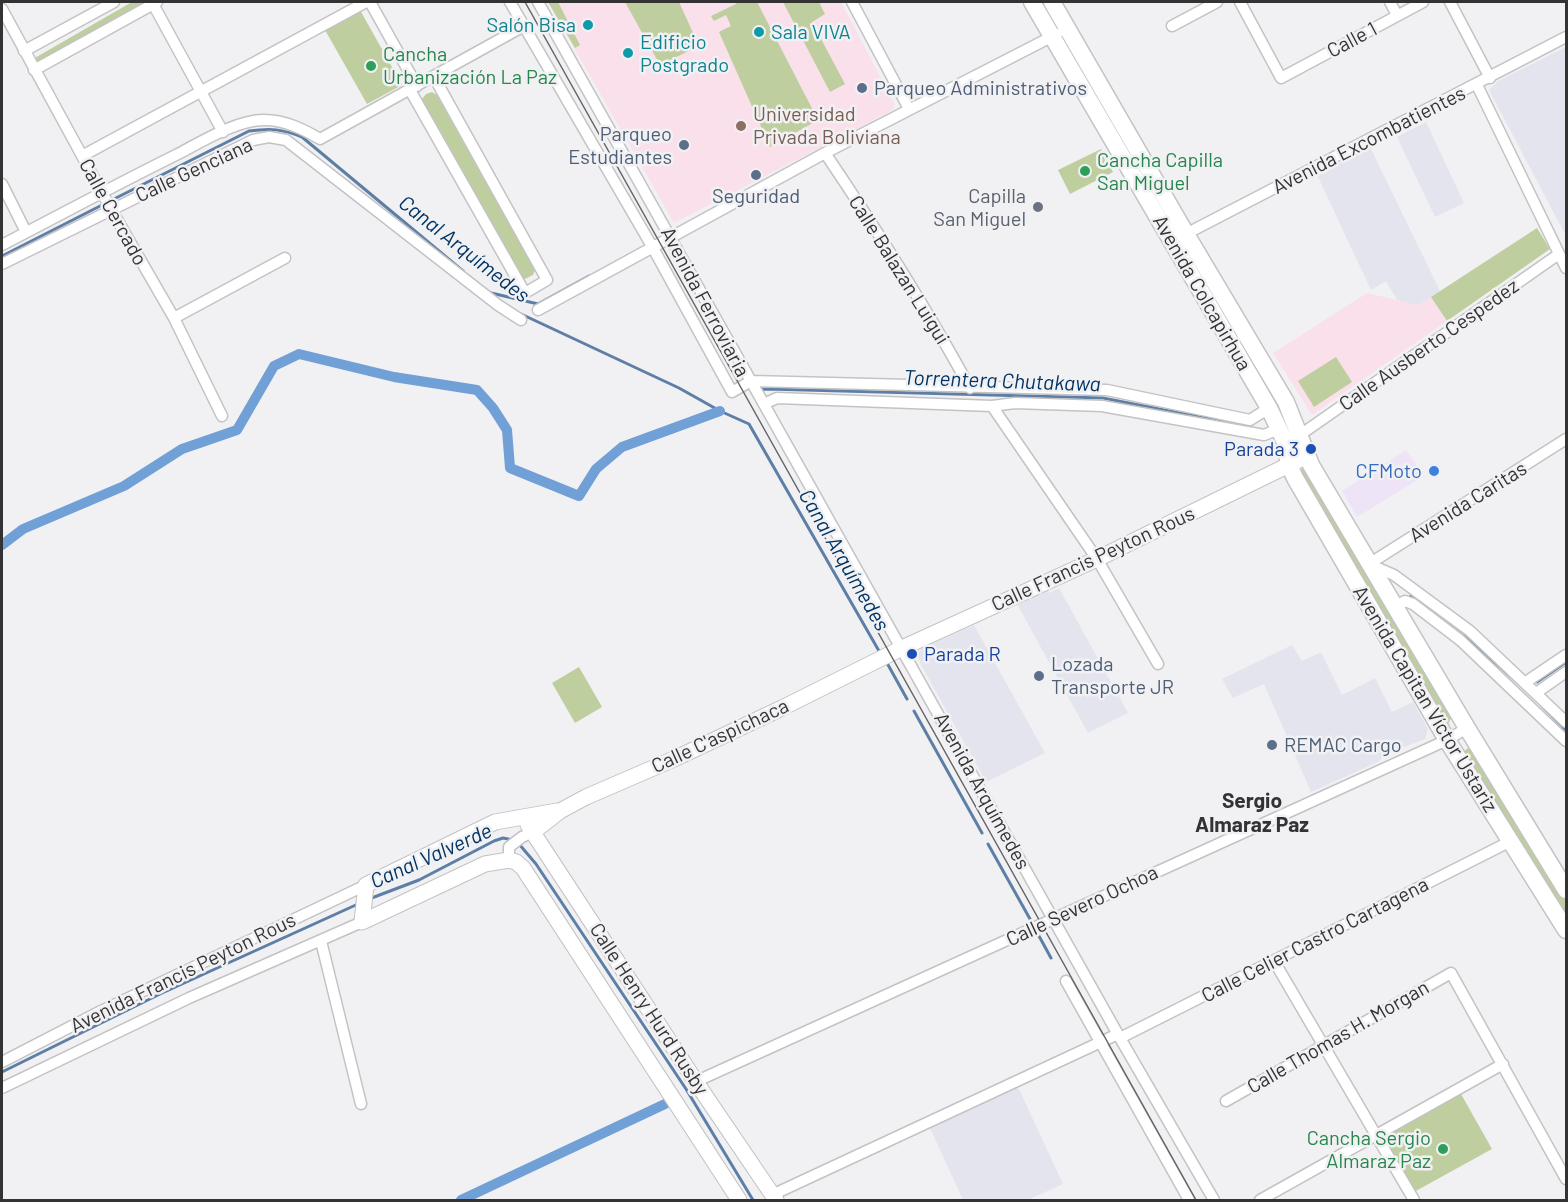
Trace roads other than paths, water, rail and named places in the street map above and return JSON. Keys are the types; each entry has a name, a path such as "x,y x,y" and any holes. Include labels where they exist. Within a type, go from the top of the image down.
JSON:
{"main road":[{"name":"Avenida Colcapirhua","path":"1032,2 1179,238 1286,402 1307,456"},
{"name":"Avenida Colcapirhua","path":"1052,2 1068,28 1280,429 1286,445 1289,465"},
{"name":"Avenida Capitan Víctor Ustariz","path":"1307,456 1394,606 1566,890"},
{"name":"Avenida Capitan Víctor Ustariz","path":"1289,465 1447,740 1566,930"}],"street":[{"path":"24,51 114,2"},
{"path":"82,156 368,2 525,293 547,280 434,76"},
{"name":"Avenida Ferroviaria","path":"510,2 653,248 732,392 751,381 538,2"},
{"path":"852,2 909,109"},
{"path":"1172,26 1217,2"},
{"name":"Calle 1","path":"1240,2 1281,78 1423,2"},
{"path":"1390,2 1397,15"},
{"path":"1450,2 1490,78"},
{"path":"34,70 156,3 223,132"},
{"name":"Calle Cercado","path":"2,9 6,29 24,51 106,201 174,318 222,416"},
{"path":"414,88 524,26"},
{"path":"538,310 825,153 1068,28"},
{"name":"Avenida Excombatientes","path":"1179,238 1566,37"},
{"path":"1477,85 1566,268"},
{"name":"Calle Genciana","path":"2,264 223,132 264,120 282,122 320,139 414,88"},
{"name":"Calle Genciana","path":"2,245 26,232 253,140 269,137 286,140 498,305 521,320"},
{"name":"Calle Balazan Luigui","path":"825,153 889,248 932,318 970,388"},
{"path":"2,184 26,232"},
{"name":"Calle Ausberto Cespedez","path":"1300,435 1559,254"},
{"path":"174,318 285,258"},
{"path":"751,381 1107,390 1250,420 1269,408"},
{"name":"Avenida Arquímedes","path":"751,381 1119,1036 1214,1200"},
{"path":"764,404 777,398 992,406 1015,403 1102,406 1263,435 1280,429"},
{"path":"992,406 1097,559 1158,664"},
{"name":"Avenida Caritas","path":"1369,564 1566,439"},
{"name":"Calle Francis Peyton Rous","path":"879,661 902,648 1097,559 1307,456"},
{"path":"1369,564 1394,575 1470,631 1566,722"},
{"path":"1394,606 1406,601 1413,604 1460,640 1566,741"},
{"path":"1526,682 1566,655"},
{"name":"Calle C'aspichaca","path":"527,834 560,811 586,797 674,759 879,661"},
{"path":"1536,693 1566,672"},
{"name":"Calle Severo Ochoa","path":"697,1081 1447,740 1467,728"},
{"name":"Calle C'aspichaca","path":"364,903 495,822 560,811"},
{"name":"Calle Henry Hurd Rusby","path":"522,817 527,834 697,1081 774,1198"},
{"path":"2,1088 189,998 321,941 364,903 509,854 527,834"},
{"name":"Calle Celier Castro Cartagena","path":"774,1198 1274,961 1511,841"},
{"name":"Calle Henry Hurd Rusby","path":"509,854 523,868 740,1200"},
{"name":"Avenida Francis Peyton Rous","path":"2,1062 101,1011 364,903"},
{"path":"321,941 361,1104"},
{"path":"1274,961 1414,1200"},
{"name":"Calle Thomas H. Morgan","path":"1226,1101 1451,973 1503,1064"},
{"path":"1066,981 1189,1200"},
{"path":"1260,1200 1503,1064 1562,1162 1566,1179"}],"waterway":[{"name":"Canal Arquímedes","path":"110,201 249,131 270,129 282,131 302,137 463,271"},
{"name":"Canal Arquímedes","path":"2,256 104,204"},
{"path":"487,292 538,304 589,276"},
{"name":"Canal Arquímedes","path":"521,314 679,388 749,424 879,651"},
{"path":"2,545 23,529 124,486 182,449 237,430 274,366 299,354 394,377 477,390 493,408 507,430 510,468 579,496 596,469 622,447 720,411"},
{"name":"Torrentera Chutakawa","path":"758,390 1103,398 1245,426"},
{"name":"Torrentera Chutakawa","path":"1411,596 1463,634 1518,683"},
{"path":"1537,682 1566,662"},
{"name":"Canal Arquímedes","path":"887,663 907,699"},
{"name":"Torrentera Chutakawa","path":"1542,706 1566,730"},
{"name":"Canal Arquímedes","path":"914,711 982,833"},
{"name":"Canal Valverde","path":"369,899 419,880 494,841 503,838 513,840"},
{"name":"Canal Valverde","path":"519,844 536,864 686,1089 753,1200"},
{"name":"Canal Arquímedes","path":"988,844 1030,919"},
{"name":"Canal Valverde","path":"2,1072 160,994 358,904"},
{"name":"Canal Arquímedes","path":"1039,936 1051,958"},
{"path":"461,1200 665,1104"}],"tram line":[{"path":"525,2 1196,1200"}],"place":[{"name":"Salón Bisa","path":"588,25"},
{"name":"Sala VIVA","path":"759,32"},
{"name":"Edificio Postgrado","path":"628,53"},
{"name":"Cancha Urbanización La Paz","path":"371,66"},
{"name":"Parqueo Administrativos","path":"862,88"},
{"name":"Universidad Privada Boliviana","path":"741,126"},
{"name":"Parqueo Estudiantes","path":"684,145"},
{"name":"Cancha Capilla San Miguel","path":"1085,171"},
{"name":"Seguridad","path":"756,175"},
{"name":"Capilla San Miguel","path":"1038,207"},
{"name":"Parada 3","path":"1311,449"},
{"name":"CFMoto","path":"1434,471"},
{"name":"Parada R","path":"912,654"},
{"name":"Lozada Transporte JR","path":"1039,676"},
{"name":"REMAC Cargo","path":"1272,745"},
{"name":"Cancha Sergio Almaraz Paz","path":"1443,1149"}],"district":[{"name":"Sergio Almaraz Paz","path":"1252,813"}]}
